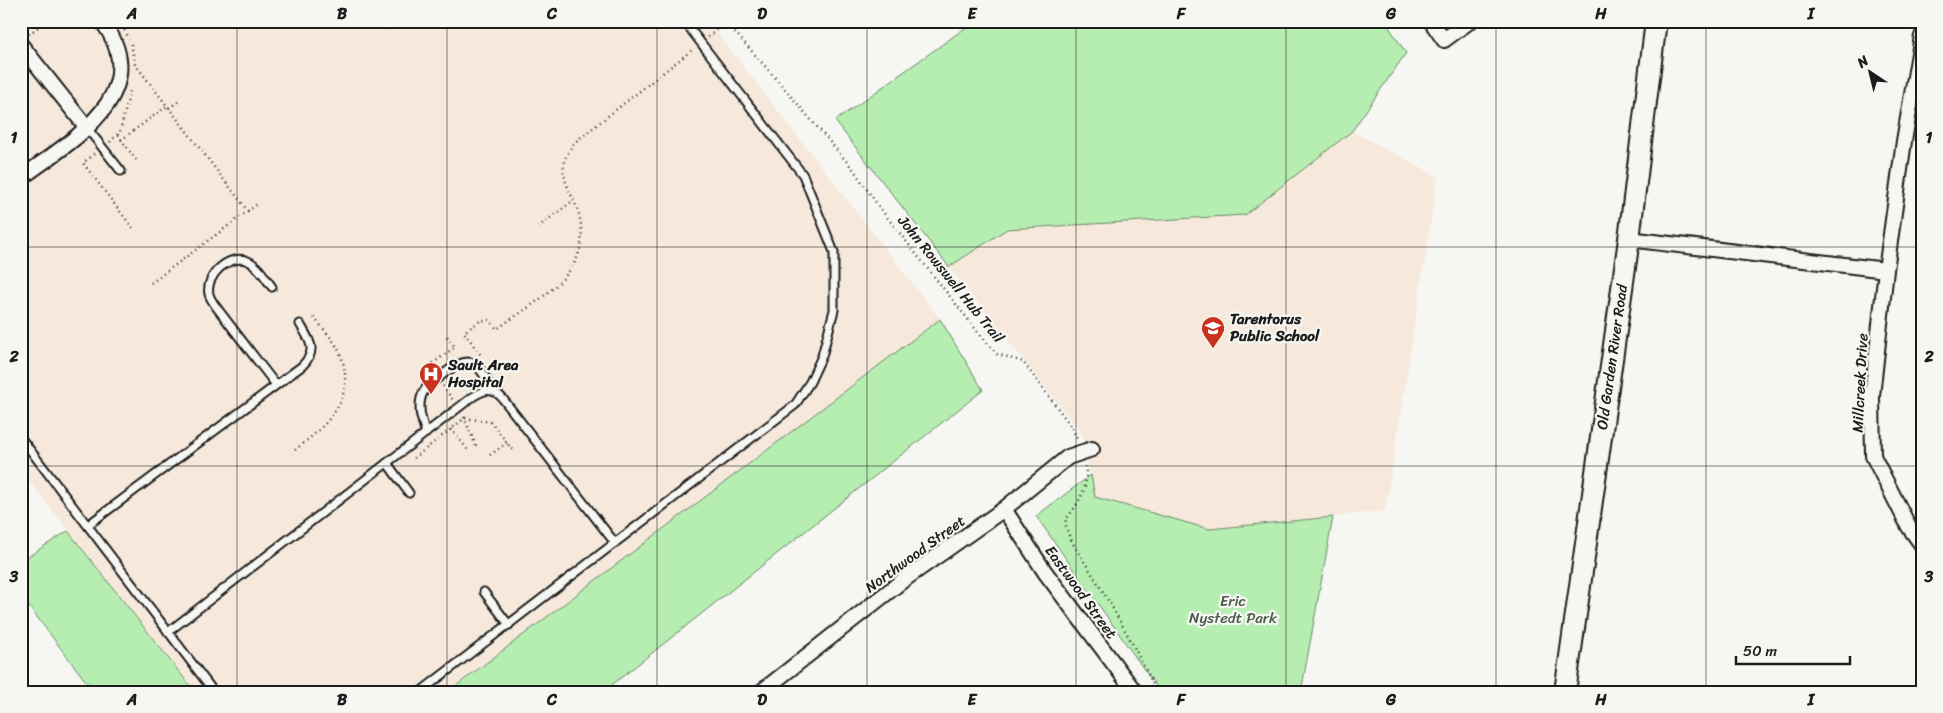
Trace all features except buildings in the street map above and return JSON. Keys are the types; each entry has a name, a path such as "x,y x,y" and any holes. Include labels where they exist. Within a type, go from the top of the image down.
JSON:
{"main road":[{"name":"Old Garden River Road","path":"1565,692 1629,239 1656,21"}],"street":[{"path":"21,178 87,128 108,104 118,84 120,66 118,50 111,33 102,21"},
{"path":"1431,21 1444,40 1470,21"},
{"name":"Millcreek Drive","path":"1922,36 1904,141 1886,270 1872,396 1873,456 1909,527 1922,545"},
{"path":"24,40 27,63 87,128"},
{"path":"1629,239 1886,270"},
{"name":"Northwood Street","path":"761,692 902,581 1004,509 1068,457 1086,451"},
{"name":"Eastwood Street","path":"1004,509 1045,572 1135,692"}],"lane":[{"path":"420,692 795,406 810,382 822,356 834,310 834,252 803,175 684,21"},
{"path":"87,128 121,171"},
{"path":"272,287 248,260 238,260 218,269 212,277 209,294 217,308 276,385"},
{"path":"88,525 302,366 308,360 311,352 309,339 300,324"},
{"path":"426,433 421,417 421,396 425,388 457,363 473,362 486,378 492,390"},
{"path":"168,632 481,391 492,390 499,393 614,543"},
{"path":"21,438 214,692"},
{"path":"386,463 409,493"},
{"path":"484,592 508,625"}],"path":[{"path":"24,40 46,21"},
{"path":"120,21 130,39 135,64 248,211"},
{"path":"388,29 398,21"},
{"path":"473,362 482,356 464,332 480,321 488,320 497,329 550,292 566,274 578,255 582,232 577,208 565,184 563,172 565,158 575,142 725,22"},
{"name":"John Rowswell Hub Trail","path":"725,22 772,74 853,170 879,207 978,332 997,354 1023,362 1071,426 1086,451 1087,475 1083,493 1066,519 1066,527 1081,557 1123,627 1157,692"},
{"path":"122,140 179,101"},
{"path":"118,135 136,160"},
{"path":"538,227 574,200"},
{"path":"151,283 259,202"},
{"path":"295,450 327,423 337,410 344,381 341,356 312,315"},
{"path":"446,335 455,347 428,367 465,418 476,446"},
{"path":"414,458 465,418 491,422 514,452"},
{"path":"451,430 468,450"},
{"path":"490,455 507,443"}],"shaded area":[{"name":"Sault Area Hospital","path":"21,21 708,21 940,319 448,692 195,692 21,470"},
{"name":"Tarentorus Public School","path":"1352,131 1438,177 1385,511 1209,529 1095,497 1081,432 949,267 1007,229 1245,215"}],"green space":[{"path":"975,21 1385,21 1406,53 1352,131 1245,215 1007,229 949,267 835,121"},
{"path":"940,319 983,390 603,692 448,692"},
{"name":"Eric Nystedt Park","path":"1091,475 1095,497 1209,529 1333,517 1301,692 1160,692 1036,516"},
{"path":"68,531 195,692 94,692 21,596 21,561"}],"place":[{"name":"Tarentorus Public School","path":"1213,349"},
{"name":"Sault Area Hospital","path":"431,395"}]}
